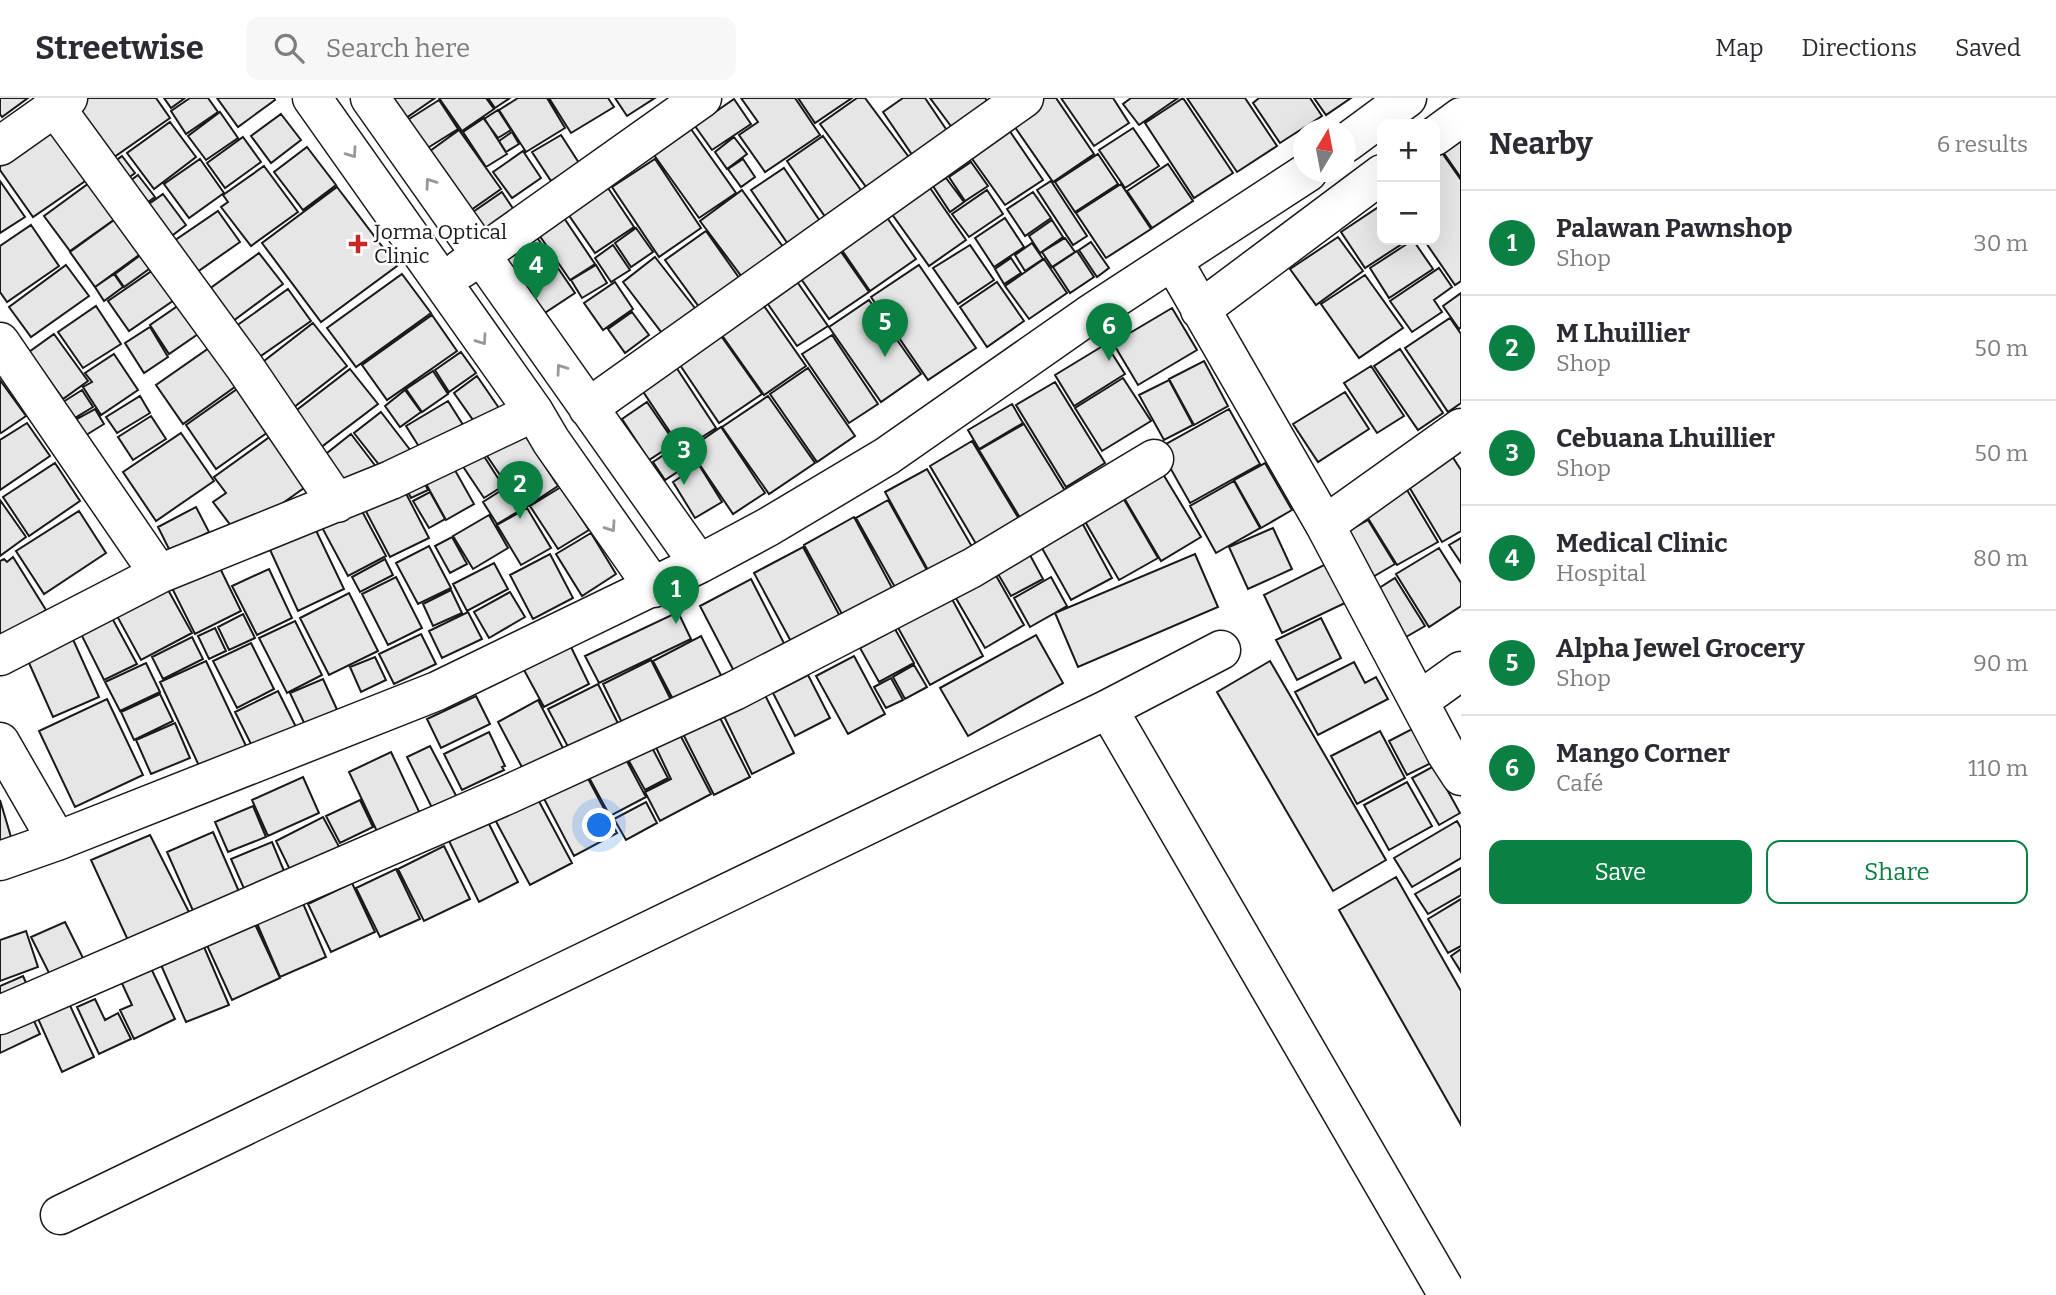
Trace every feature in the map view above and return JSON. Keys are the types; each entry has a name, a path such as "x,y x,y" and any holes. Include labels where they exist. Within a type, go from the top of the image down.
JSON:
{"street":[{"path":"312,98 534,412 551,441 654,588"},
{"path":"442,283 702,98"},
{"path":"588,408 1024,98"},
{"path":"373,99 699,564"},
{"path":"1356,136 1402,99"},
{"path":"0,146 61,103 337,503"},
{"path":"1440,132 1461,117"},
{"path":"1200,310 1377,178"},
{"path":"0,861 437,691 654,588 768,527 887,456 1089,315 1293,182"},
{"path":"1316,182 1336,208"},
{"path":"1173,261 1325,525 1461,776"},
{"path":"0,342 159,574"},
{"path":"0,656 159,574 391,480 534,412"},
{"path":"1325,525 1461,428"},
{"path":"0,1015 496,799 734,691 972,568 1154,459"},
{"path":"60,1215 1108,709 1221,650"},
{"path":"1419,701 1461,671"},
{"path":"1108,709 1448,1295"},
{"path":"0,742 57,841"}],"building":[{"path":"0,98 28,98 2,117"},
{"path":"83,98 156,98 170,118 107,162 69,107"},
{"path":"164,98 185,98 171,108"},
{"path":"190,98 208,98 218,112 186,134 171,111"},
{"path":"217,98 274,98 275,100 238,127"},
{"path":"392,98 435,98 406,118"},
{"path":"439,98 486,98 494,109 462,131"},
{"path":"488,98 510,98 495,108"},
{"path":"518,98 547,98 565,128 526,152 499,110"},
{"path":"549,98 608,98 614,107 571,133"},
{"path":"615,98 655,98 627,116"},
{"path":"741,98 795,98 820,135 765,172 739,135 758,122"},
{"path":"798,98 852,98 815,123"},
{"path":"857,98 865,98 914,164 872,195 820,124"},
{"path":"903,98 925,98 950,135 915,159 883,112"},
{"path":"930,98 985,98 992,108 956,133"},
{"path":"1044,98 1056,98 1094,154 1053,182 1010,120"},
{"path":"1061,98 1113,98 1129,123 1094,146"},
{"path":"1131,98 1178,98 1139,125 1123,104"},
{"path":"1183,98 1233,173 1194,198 1145,123"},
{"path":"1187,98 1245,98 1277,146 1237,172"},
{"path":"1259,98 1310,98 1322,116 1317,119 1293,119 1293,135 1280,143 1253,103"},
{"path":"1314,98 1351,98 1326,115"},
{"path":"734,99 751,124 712,150 695,126"},
{"path":"439,100 458,129 426,149 406,121"},
{"path":"498,110 511,130 498,138 484,119"},
{"path":"220,112 238,138 206,160 188,136"},
{"path":"281,114 301,140 271,163 251,136"},
{"path":"55,117 94,175 33,217 0,170 0,155"},
{"path":"484,118 507,154 486,167 463,132"},
{"path":"170,122 196,157 154,189 127,153"},
{"path":"1007,127 1043,180 1005,205 968,153"},
{"path":"1133,128 1159,166 1125,188 1099,150"},
{"path":"691,129 736,193 699,218 654,155"},
{"path":"459,130 501,189 471,210 430,151"},
{"path":"512,132 519,144 506,152 499,141"},
{"path":"561,135 579,163 551,181 532,152"},
{"path":"823,136 865,196 828,221 787,161"},
{"path":"1461,136 1461,178 1441,149"},
{"path":"243,137 261,162 225,188 207,163"},
{"path":"734,137 747,154 727,169 715,152"},
{"path":"307,147 336,185 303,210 274,172"},
{"path":"1440,150 1461,180 1461,281 1455,285 1427,245 1440,245"},
{"path":"523,151 541,178 512,198 493,172"},
{"path":"1098,154 1118,184 1075,212 1055,182"},
{"path":"122,156 135,173 120,184 108,167"},
{"path":"200,159 224,193 189,218 164,184"},
{"path":"655,159 701,228 659,257 612,187"},
{"path":"743,159 755,177 741,187 728,169"},
{"path":"971,162 988,186 965,201 949,177"},
{"path":"1168,164 1193,201 1152,228 1127,191"},
{"path":"264,166 298,212 251,246 221,207 228,202 223,195"},
{"path":"784,168 822,224 790,247 751,190"},
{"path":"138,175 155,197 137,210 122,187"},
{"path":"96,178 122,214 70,251 44,216"},
{"path":"946,178 964,202 950,212 933,186"},
{"path":"0,181 25,217 0,233"},
{"path":"1051,181 1087,236 1073,245 1037,190"},
{"path":"1121,184 1151,229 1106,258 1076,213"},
{"path":"928,185 966,240 929,266 889,210"},
{"path":"337,187 397,266 321,322 262,243"},
{"path":"608,188 634,227 595,253 568,214"},
{"path":"742,190 786,251 745,281 700,221"},
{"path":"987,190 1003,214 969,237 952,214"},
{"path":"502,192 514,210 486,230 473,212"},
{"path":"1033,192 1051,218 1025,236 1007,209"},
{"path":"163,194 186,225 165,241 142,209"},
{"path":"1377,208 1377,245 1400,245 1365,268 1341,232"},
{"path":"881,209 916,259 870,291 835,240"},
{"path":"218,211 240,242 190,277 168,245"},
{"path":"560,212 595,264 570,280 535,229"},
{"path":"121,215 146,250 95,287 70,252"},
{"path":"1005,218 1024,247 994,267 975,238"},
{"path":"1052,220 1063,237 1040,253 1029,236"},
{"path":"31,225 59,266 7,302 0,292 0,246"},
{"path":"636,228 653,252 631,267 615,243"},
{"path":"706,231 742,282 702,311 665,260"},
{"path":"534,233 575,293 537,318 497,258"},
{"path":"1338,237 1363,271 1316,305 1290,269"},
{"path":"1065,238 1075,252 1052,267 1042,252"},
{"path":"1091,242 1109,268 1097,277 1079,250"},
{"path":"1032,243 1043,259 1025,271 1015,255"},
{"path":"613,245 630,270 611,282 595,258"},
{"path":"970,245 994,280 958,304 933,268"},
{"path":"1405,245 1416,245 1433,269 1389,298 1370,268"},
{"path":"837,246 869,292 829,319 797,273"},
{"path":"146,251 156,264 124,287 115,274"},
{"path":"1077,251 1094,277 1070,293 1053,267"},
{"path":"259,253 283,284 229,324 205,292"},
{"path":"655,257 698,312 665,337 623,282"},
{"path":"1011,258 1021,273 1004,284 995,269"},
{"path":"1044,259 1067,293 1029,319 1005,286"},
{"path":"66,265 89,296 31,337 9,307"},
{"path":"596,265 607,283 582,298 571,280"},
{"path":"919,265 976,348 928,380 871,297"},
{"path":"159,266 180,296 129,331 108,301"},
{"path":"1439,268 1452,287 1434,300 1442,312 1412,332 1390,301"},
{"path":"114,274 123,287 104,301 95,287"},
{"path":"402,274 431,313 356,367 327,328"},
{"path":"1365,275 1403,328 1359,358 1321,304"},
{"path":"793,276 828,326 797,346 763,297"},
{"path":"615,282 633,309 603,330 584,303"},
{"path":"997,282 1024,321 987,347 960,307"},
{"path":"288,289 311,321 255,360 232,329"},
{"path":"1461,293 1461,327 1459,329 1443,306"},
{"path":"869,300 921,374 881,402 829,327"},
{"path":"182,303 201,332 169,354 150,325"},
{"path":"762,303 806,366 764,395 719,331"},
{"path":"96,306 121,344 83,368 58,332"},
{"path":"1172,308 1197,350 1138,385 1113,343"},
{"path":"632,312 649,335 625,353 608,329"},
{"path":"432,315 457,351 387,400 362,365"},
{"path":"1450,318 1461,334 1461,403 1448,412 1405,348"},
{"path":"313,323 347,366 289,411 255,368"},
{"path":"150,327 168,357 144,373 125,343"},
{"path":"719,333 762,394 719,423 678,362"},
{"path":"54,334 88,381 63,399 29,352"},
{"path":"832,335 878,404 849,423 802,354"},
{"path":"1106,344 1125,374 1074,406 1055,375"},
{"path":"212,346 239,384 183,424 156,385"},
{"path":"1400,349 1443,413 1418,430 1374,366"},
{"path":"461,352 476,373 449,392 435,370"},
{"path":"114,354 138,390 101,415 83,387 92,382 85,373"},
{"path":"1204,361 1228,406 1194,425 1169,379"},
{"path":"1371,366 1404,416 1377,433 1344,383"},
{"path":"676,367 716,428 682,450 642,390"},
{"path":"808,368 855,436 817,462 770,394"},
{"path":"350,369 378,404 316,451 289,416"},
{"path":"433,371 448,394 422,412 406,389"},
{"path":"477,376 501,411 478,427 454,393"},
{"path":"1123,378 1151,421 1102,451 1075,408"},
{"path":"0,380 26,416 1,433 0,432"},
{"path":"1169,380 1193,425 1164,440 1139,395"},
{"path":"1055,382 1105,463 1066,487 1016,405"},
{"path":"240,387 271,430 216,469 186,425"},
{"path":"82,390 93,407 73,419 63,402"},
{"path":"405,390 421,412 400,427 385,406"},
{"path":"1345,392 1369,429 1318,462 1293,424"},
{"path":"140,396 150,413 117,433 106,417"},
{"path":"768,396 815,463 769,494 722,427"},
{"path":"448,401 465,428 423,453 406,426"},
{"path":"647,402 675,443 649,460 622,419"},
{"path":"1012,404 1023,423 979,449 968,430"},
{"path":"95,409 104,424 83,437 73,421"},
{"path":"1229,409 1260,464 1190,503 1159,448"},
{"path":"381,412 411,451 384,471 354,433"},
{"path":"151,416 166,439 133,460 118,437"},
{"path":"27,423 50,456 0,490 0,440"},
{"path":"1024,424 1067,494 1022,521 979,450"},
{"path":"520,427 558,486 523,509 483,450"},
{"path":"721,427 765,493 733,514 689,449"},
{"path":"181,433 214,481 156,521 123,472"},
{"path":"275,433 311,483 238,535 213,502 226,493 214,477"},
{"path":"351,434 377,468 347,491 322,457"},
{"path":"972,441 1025,529 982,554 930,466"},
{"path":"676,447 688,465 665,480 653,462"},
{"path":"480,450 503,486 484,498 460,462"},
{"path":"1450,453 1461,470 1461,531 1442,542 1405,480"},
{"path":"447,456 474,504 446,520 419,471"},
{"path":"55,463 80,501 29,536 3,497"},
{"path":"1265,463 1292,510 1261,528 1234,480"},
{"path":"699,465 722,502 695,518 673,482"},
{"path":"927,469 978,557 934,581 885,492"},
{"path":"1160,469 1201,537 1161,561 1120,491"},
{"path":"419,472 428,490 411,498 402,480"},
{"path":"399,480 429,538 390,557 360,500"},
{"path":"1234,481 1260,528 1216,553 1190,506"},
{"path":"561,487 589,530 558,549 530,506"},
{"path":"505,488 519,511 497,524 483,502"},
{"path":"1407,490 1438,542 1397,565 1366,515"},
{"path":"430,492 445,519 429,528 413,501"},
{"path":"1122,496 1158,558 1119,580 1083,518"},
{"path":"0,500 26,537 0,556"},
{"path":"356,500 386,556 348,576 318,520"},
{"path":"888,500 933,581 901,598 856,518"},
{"path":"196,507 209,532 171,553 158,527"},
{"path":"527,508 551,548 521,565 497,525"},
{"path":"79,511 106,553 44,594 16,551"},
{"path":"489,515 508,548 473,569 453,536"},
{"path":"854,517 898,599 848,625 804,545"},
{"path":"1080,519 1112,578 1071,600 1038,541"},
{"path":"311,520 344,589 298,611 266,541"},
{"path":"1368,520 1395,564 1371,578 1345,533"},
{"path":"1273,528 1292,569 1248,589 1229,547"},
{"path":"591,533 616,574 582,596 556,554"},
{"path":"452,537 467,564 450,573 435,546"},
{"path":"1461,538 1461,563 1449,545"},
{"path":"1024,544 1043,579 1011,596 991,562"},
{"path":"429,546 451,588 418,604 396,563"},
{"path":"803,547 843,622 794,647 754,573"},
{"path":"1439,548 1461,583 1461,606 1429,627 1396,574"},
{"path":"550,554 573,598 533,619 510,575"},
{"path":"1195,554 1218,607 1078,667 1055,613"},
{"path":"13,557 46,610 0,639 0,561 4,559 7,562"},
{"path":"385,559 393,575 360,592 352,577"},
{"path":"217,562 241,611 195,634 171,586"},
{"path":"494,563 508,589 467,611 453,584"},
{"path":"1326,564 1345,603 1282,633 1264,595"},
{"path":"990,565 1024,625 985,648 950,588"},
{"path":"269,569 292,618 257,635 232,586"},
{"path":"396,577 422,628 388,645 362,594"},
{"path":"1051,577 1067,606 1030,627 1014,598"},
{"path":"1395,578 1425,626 1406,637 1376,590"},
{"path":"751,579 788,651 737,677 700,606"},
{"path":"167,588 192,633 141,660 117,616"},
{"path":"946,588 983,656 930,685 892,617"},
{"path":"451,590 462,613 433,626 423,604"},
{"path":"510,592 525,617 489,638 474,612"},
{"path":"349,593 378,651 329,675 300,618"},
{"path":"468,612 482,639 442,658 429,631"},
{"path":"678,612 691,639 599,683 585,656"},
{"path":"243,614 255,638 229,650 218,627"},
{"path":"112,618 137,664 104,680 81,634"},
{"path":"1321,618 1341,658 1297,680 1276,640"},
{"path":"295,621 322,675 287,693 259,638"},
{"path":"215,628 226,651 209,659 198,636"},
{"path":"895,629 914,663 879,682 860,648"},
{"path":"421,634 436,664 394,684 379,654"},
{"path":"71,635 99,697 53,717 25,654"},
{"path":"1036,635 1063,683 968,736 940,688"},
{"path":"701,636 725,683 677,707 653,661"},
{"path":"192,637 203,659 163,679 152,657"},
{"path":"251,643 274,689 237,708 213,661"},
{"path":"571,647 589,684 544,707 524,670"},
{"path":"854,656 885,714 848,734 816,676"},
{"path":"375,657 386,680 361,692 350,667"},
{"path":"651,660 676,710 627,733 603,684"},
{"path":"206,661 247,748 201,770 160,682"},
{"path":"1270,661 1386,860 1333,891 1217,692"},
{"path":"1354,662 1365,683 1376,677 1388,699 1318,735 1295,692"},
{"path":"146,663 160,692 120,711 105,682"},
{"path":"914,665 927,687 905,699 893,677"},
{"path":"808,675 830,718 795,736 773,693"},
{"path":"891,678 903,700 886,708 874,687"},
{"path":"323,679 339,714 306,727 290,693"},
{"path":"598,684 624,735 575,760 548,709"},
{"path":"762,689 794,753 752,774 721,710"},
{"path":"278,691 296,727 253,748 235,712"},
{"path":"160,694 173,721 134,740 121,712"},
{"path":"476,696 490,724 441,748 427,719"},
{"path":"107,699 143,775 75,807 39,731"},
{"path":"538,700 564,750 524,771 498,722"},
{"path":"715,708 750,777 714,795 679,726"},
{"path":"175,723 190,758 151,774 136,740"},
{"path":"676,727 711,794 660,821 645,792 671,779 652,739"},
{"path":"1414,728 1433,762 1407,775 1389,741"},
{"path":"1380,731 1405,778 1357,804 1331,756"},
{"path":"489,732 505,766 502,767 504,770 462,790 444,754"},
{"path":"648,740 668,778 645,790 624,752"},
{"path":"430,746 461,805 437,818 407,757"},
{"path":"391,752 423,820 381,840 349,772"},
{"path":"622,752 646,797 610,816 586,772"},
{"path":"1434,766 1460,813 1439,825 1412,778"},
{"path":"584,771 617,833 574,856 541,793"},
{"path":"303,777 319,813 268,836 252,800"},
{"path":"1407,782 1432,826 1389,850 1364,805"},
{"path":"534,792 572,863 530,885 492,814"},
{"path":"0,800 14,847 0,851"},
{"path":"360,800 373,827 340,843 326,816"},
{"path":"646,802 657,823 626,840 614,819"},
{"path":"253,806 266,837 228,852 215,822"},
{"path":"323,817 343,854 294,878 276,841"},
{"path":"1457,821 1461,828 1461,858 1412,887 1394,858"},
{"path":"488,822 518,882 479,902 449,841"},
{"path":"213,832 244,903 198,922 167,852"},
{"path":"150,835 195,924 132,949 91,860"},
{"path":"272,842 289,883 249,900 231,859"},
{"path":"444,846 470,899 424,921 398,869"},
{"path":"1461,868 1461,895 1428,914 1415,894"},
{"path":"396,869 420,919 380,937 356,888"},
{"path":"1396,877 1461,991 1461,1125 1339,910"},
{"path":"352,883 375,932 331,952 308,904"},
{"path":"1461,899 1461,946 1448,953 1428,919"},
{"path":"302,901 326,957 280,977 256,921"},
{"path":"253,920 280,978 232,1000 205,941"},
{"path":"65,922 84,960 51,977 31,937"},
{"path":"26,931 38,967 0,981 0,940"},
{"path":"201,940 229,1005 186,1022 158,958"},
{"path":"1461,949 1461,972 1451,956"},
{"path":"149,964 175,1019 134,1039 120,1010 132,1005 119,977"},
{"path":"23,976 32,996 0,1011 0,986"},
{"path":"66,997 94,1057 62,1072 35,1012"},
{"path":"95,999 105,1020 118,1013 131,1039 99,1054 77,1007"},
{"path":"29,1010 40,1034 0,1053 0,1024"}],"place":[{"name":"Jorma Optical Clinic","path":"358,244"},
{"name":"Medical Clinic","path":"536,300"},
{"name":"Alpha Jewel Grocery","path":"885,357"},
{"name":"Mango Corner","path":"1109,361"},
{"name":"Cebuana Lhuillier","path":"684,485"},
{"name":"M Lhuillier","path":"520,519"},
{"name":"Palawan Pawnshop","path":"676,624"}]}
